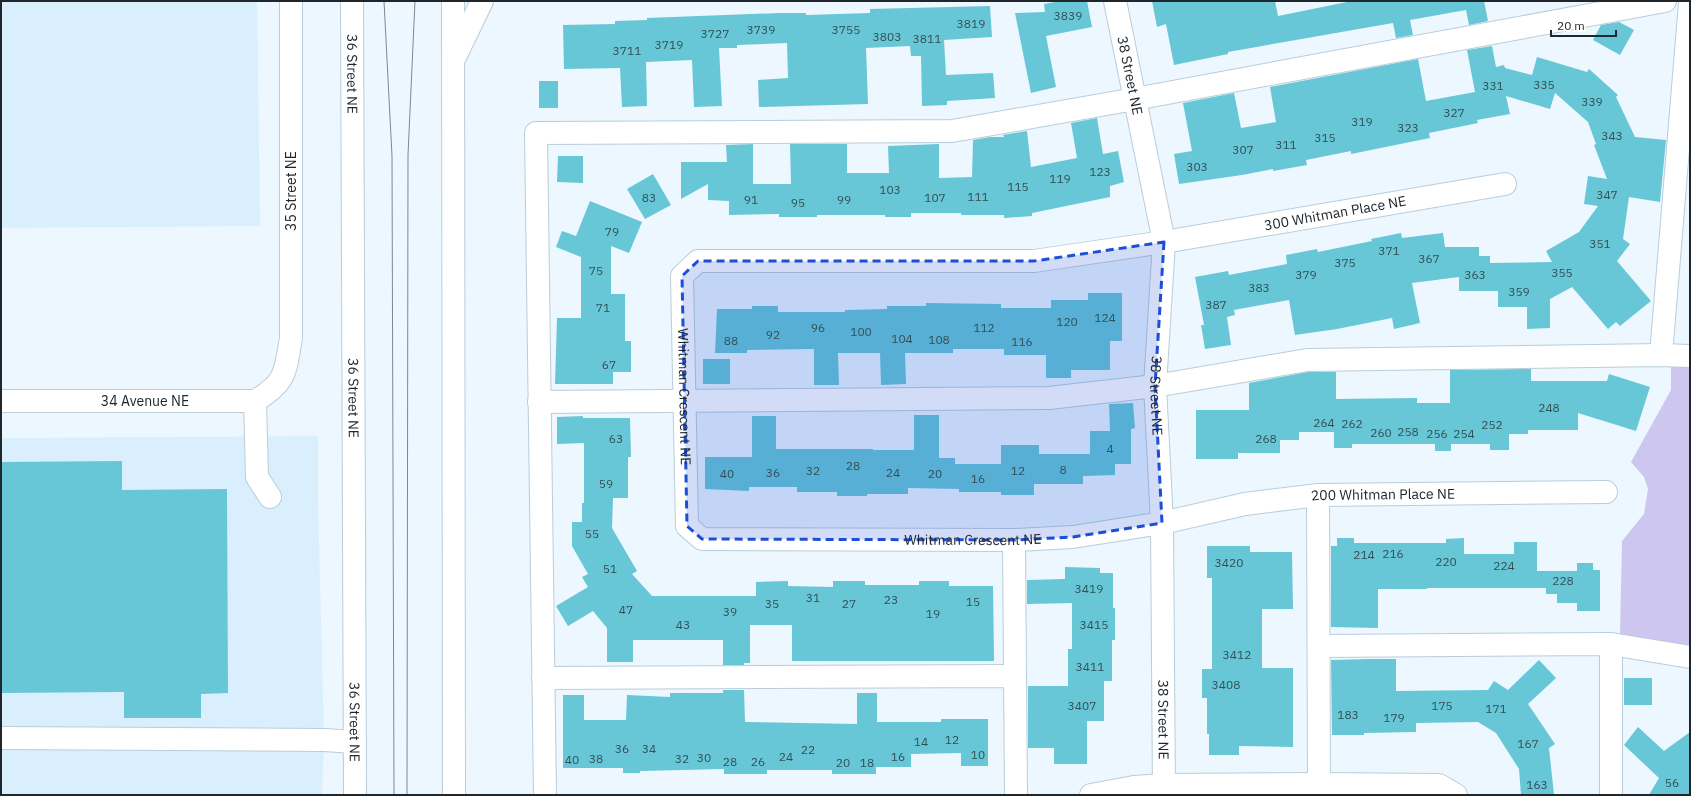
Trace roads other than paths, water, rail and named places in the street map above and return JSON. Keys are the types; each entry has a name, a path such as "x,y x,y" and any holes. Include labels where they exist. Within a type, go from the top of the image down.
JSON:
{"street":[{"name":"35 Street NE","path":"255,401 271,392 281,381 291,338 291,1"},
{"name":"36 Street NE","path":"352,1 355,795"},
{"path":"453,1 454,795"},
{"path":"454,59 482,1"},
{"name":"38 Street NE","path":"1115,1 1164,242 1155,386 1162,523 1164,790"},
{"path":"545,795 538,402 536,133 952,130 1136,99 1665,1"},
{"path":"1661,355 1690,3"},
{"name":"300 Whitman Place NE","path":"1164,242 1505,184"},
{"name":"Whitman Crescent NE","path":"1162,523 1073,537 1014,540 702,539 687,526 682,276 698,261 1034,261 1164,242"},
{"path":"538,402 1049,398 1155,386 1307,360 1661,355 1690,356"},
{"name":"34 Avenue NE","path":"1,401 255,401"},
{"path":"255,401 257,477 270,497"},
{"name":"200 Whitman Place NE","path":"1162,523 1245,504 1318,495 1606,492"},
{"path":"1318,495 1319,789"},
{"path":"1014,540 1016,795"},
{"path":"1319,646 1611,644 1690,658"},
{"path":"1611,644 1611,795"},
{"path":"543,678 1015,676"},
{"path":"1,738 324,740 355,742"},
{"path":"1091,795 1134,787 1164,790 1319,789 1439,785 1456,795"}],"tram line":[{"path":"384,1 392,156 394,795"},
{"path":"407,795 408,155 415,1"}]}
